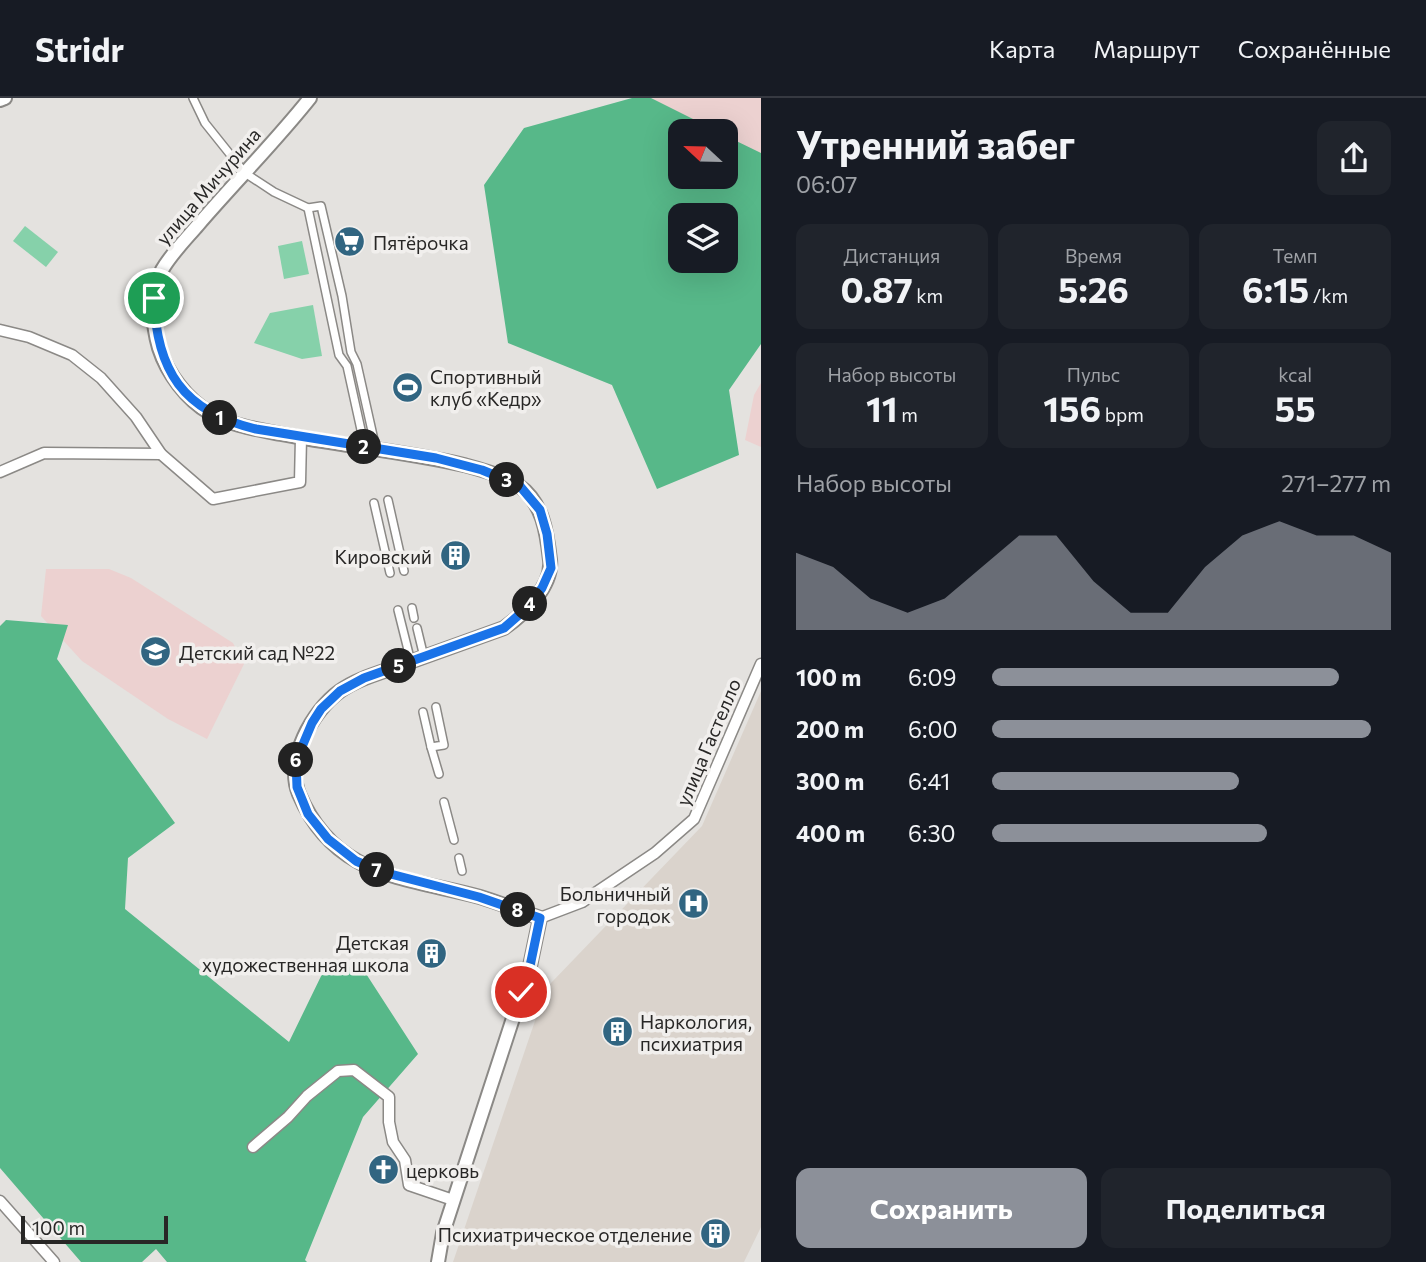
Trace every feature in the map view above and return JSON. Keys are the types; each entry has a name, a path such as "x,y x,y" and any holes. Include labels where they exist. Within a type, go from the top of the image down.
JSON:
{"street":[{"path":"193,98 205,123 244,173 274,192 308,208 321,206 342,296 351,352 357,364 374,440"},
{"name":"улица Мичурина","path":"309,99 161,272 154,298 156,332 164,360 174,376 184,391 209,413 236,424 301,438 436,458 482,470 519,485 540,510 547,534 551,568 542,588 528,607 504,628 364,678 340,691 321,709 303,739 296,761 297,787 308,814 328,839 356,861 379,871 479,897 540,918"},
{"path":"308,208 339,355 346,366 363,439"},
{"path":"0,330 29,337 72,355 101,378 136,416 161,454 213,499 300,482 301,438"},
{"path":"0,472 44,453 161,454"},
{"path":"388,500 404,571"},
{"path":"374,503 390,573"},
{"path":"412,608 414,618"},
{"path":"398,610 411,662"},
{"path":"417,628 424,657"},
{"name":"улица Гастелло","path":"540,918 582,902 655,853 694,819 761,664"},
{"path":"432,747 444,745 436,707"},
{"path":"424,712 439,774"},
{"path":"444,802 454,840"},
{"path":"459,858 462,871"},
{"path":"438,1262 453,1200 530,966 540,918"},
{"path":"253,1147 338,1071 354,1070 389,1097 389,1122 393,1142 405,1160 409,1185 453,1200"},
{"path":"0,1201 54,1262"}],"shaded area":[{"path":"643,98 761,98 761,154 738,143 738,119 688,119"},
{"path":"761,383 761,447 745,440 754,395"},
{"name":"Детский сад №22","path":"46,569 109,569 131,578 233,643 244,664 207,739 168,719 82,661 41,616"},
{"name":"Больничный городок","path":"761,691 761,1227 744,1262 453,1262 538,1012 551,983 702,826"}],"green space":[{"path":"632,98 651,98 693,119 668,119 668,189 738,189 738,142 761,153 761,344 729,390 739,455 657,489 612,385 508,343 484,185 524,128"},
{"path":"25,226 58,252 46,267 13,241"},
{"path":"302,241 309,274 284,279 278,246"},
{"path":"313,305 322,356 302,359 254,343 270,313"},
{"path":"6,620 68,625 57,659 175,823 128,858 125,909 289,1042 325,968 361,966 418,1054 363,1117 305,1260 307,1262 167,1262 156,1249 142,1262 81,1262 0,1168 0,626"}],"place":[{"name":"Пятёрочка","path":"350,242"},
{"name":"Спортивный клуб «Кедр»","path":"407,387"},
{"name":"Кировский","path":"455,556"},
{"name":"Детский сад №22","path":"156,652"},
{"name":"Больничный городок","path":"694,904"},
{"name":"Детская художественная школа","path":"432,953"},
{"name":"Наркология, психиатрия","path":"617,1032"},
{"name":"церковь","path":"383,1170"},
{"name":"Психиатрическое отделение","path":"715,1234"}],"route":[{"path":"154,298 156,332 164,360 184,391 209,413 256,429 436,458 482,470 519,485 540,510 547,534 551,568 542,588 528,607 504,628 364,678 340,691 321,709 312,723 296,761 297,787 308,814 328,839 356,861 379,871 479,897 540,918 530,966 521,992"}]}
